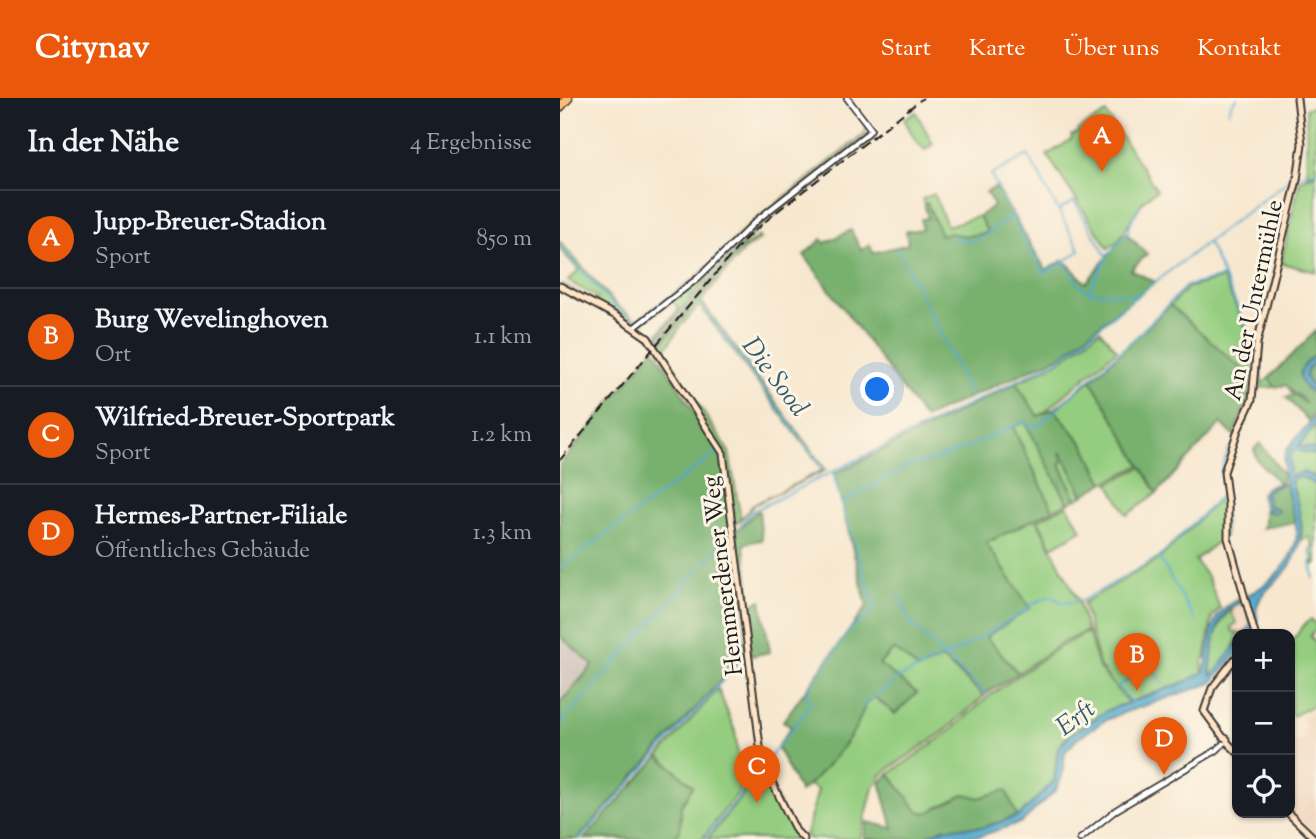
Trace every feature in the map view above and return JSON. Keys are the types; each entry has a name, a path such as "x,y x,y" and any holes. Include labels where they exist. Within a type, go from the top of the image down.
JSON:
{"highway":[{"path":"560,107 568,98"}],"main road":[{"name":"An der Untermühle","path":"1254,629 1228,538 1224,471 1237,432 1252,400 1257,343 1299,172 1302,144 1297,98"},
{"name":"Hemmerdener Weg","path":"560,286 635,327 653,344 725,458 762,762 798,834 804,839"},
{"path":"1232,663 1211,690 1205,714 1232,748"},
{"path":"1294,818 1315,839"}],"street":[{"path":"635,327 704,273 759,219 872,129 847,98"},
{"path":"1080,839 1113,812 1218,749 1224,741"}],"shaded area":[{"path":"873,133 876,137 751,234 657,344 655,341 692,295 748,232"},
{"path":"1243,603 1251,626 1248,629 1233,629 1231,613 1234,607"},
{"path":"560,636 593,665 560,703"},
{"path":"1316,710 1316,838 1295,816 1295,742 1307,736 1303,731 1306,729 1301,716"}],"green space":[{"path":"1316,106 1316,172 1307,176 1306,108"},
{"path":"916,112 933,144 925,150 915,140 904,119"},
{"path":"1106,113 1157,190 1144,200 1117,242 1108,248 1047,155 1072,139 1071,136 1079,132 1078,130"},
{"path":"865,133 864,135 792,191 864,134"},
{"path":"873,133 743,237 655,341 640,327 644,321 702,276 751,227","holes":["672,301 679,309 656,336 641,327"]},
{"path":"876,137 757,229 664,337 659,347 657,344 751,234 766,221 797,196"},
{"path":"1315,174 1316,272 1281,263 1300,180"},
{"path":"996,187 1046,270 1064,260 1086,283 1126,233 1147,254 1131,270 1155,282 1059,357 924,418 804,255 822,239 825,243 851,230 861,250 870,245 873,253 908,244 906,231 922,229 921,219 928,218 924,204 927,203 941,235 949,233 967,236 988,233 979,216 994,206 986,192"},
{"path":"934,194 947,226 979,216 988,233 967,236 941,235 927,203 924,204 922,199"},
{"path":"753,222 701,274 636,323 560,284 593,300 598,298 568,281 579,270 560,249 560,242 616,305 638,319 697,277"},
{"path":"759,236 760,239 743,251 701,301 826,470 755,504 822,469 699,305 664,351 729,452 741,519 736,524 725,454 660,351 666,338 738,252"},
{"path":"1223,278 1253,344 1251,377 1170,306 1187,288"},
{"path":"1170,305 1251,377 1248,402 1233,435 1221,423 1157,493 1091,380"},
{"path":"1100,330 1117,350 1038,416 1016,383 1063,359"},
{"path":"1316,331 1316,354 1301,372 1303,380 1316,397 1316,412 1313,412 1315,413 1308,421 1286,397 1295,395 1306,404 1298,395 1291,393 1286,385 1275,387 1269,378"},
{"path":"1261,339 1264,339 1260,359 1262,384 1269,378 1275,387 1256,388"},
{"path":"654,348 722,456 745,653 578,839 560,839 560,703 593,665 560,636 560,465"},
{"path":"1316,360 1316,391 1306,376"},
{"path":"1091,380 1141,465 1104,483 1084,445 1054,409"},
{"path":"1016,383 1038,416 1054,409 1084,445 1104,483 1083,495 1060,453 1063,462 1060,464 1076,499 1068,503 1025,422 1013,427 1053,510 986,543 1030,608 986,637 1018,673 986,694 942,659 918,669 894,649 879,664 917,693 895,714 874,697 837,754 800,792 777,747 791,727 783,721 867,606 834,474"},
{"path":"1025,422 1068,503 1053,510 1013,427"},
{"path":"1316,424 1316,449 1299,446"},
{"path":"1260,443 1283,474 1282,482 1279,483 1257,460 1254,449"},
{"path":"1294,450 1316,454 1316,478 1303,473 1290,476 1290,455"},
{"path":"1062,452 1083,495 1076,499 1060,464 1059,454"},
{"path":"1142,467 1157,493 1127,515 1109,483"},
{"path":"1298,476 1306,478 1316,486 1314,565 1310,550 1313,546 1309,537 1301,540 1302,527 1291,479"},
{"path":"1286,483 1296,522 1262,528 1264,507 1268,512 1275,512 1275,508 1267,505 1266,491"},
{"path":"1221,497 1225,536 1195,560 1208,578 1220,608 1212,617 1205,658 1202,661 1203,672 1185,682 1130,702 1123,695 1128,703 1102,714 1067,737 1057,755 1054,781 1041,798 1019,816 1006,791 979,798 965,794 927,813 918,811 889,774 950,731 988,697 1059,647 1088,632 1099,668 1122,695 1100,667 1083,603 1159,559"},
{"path":"1067,505 1082,530 1052,547 1038,520"},
{"path":"759,511 762,540 745,543 744,547 751,605 761,600 770,652 751,656 736,530"},
{"path":"1036,518 1078,600 1087,631 1063,642 1018,673 985,637 1030,608 986,543"},
{"path":"1234,608 1231,613 1237,623 1231,627 1232,649 1220,668 1211,675 1213,643 1227,614"},
{"path":"1311,619 1316,624 1316,629 1310,636 1316,642 1316,704 1295,715 1295,638"},
{"path":"895,649 942,659 984,696 946,730 883,773 873,788 860,839 805,837 818,790 809,785 855,729 865,704 874,697 916,693 879,664"},
{"path":"718,689 735,731 740,771 747,781 702,839 673,839 680,831 681,806 693,786 659,756"},
{"path":"659,756 693,786 681,806 680,831 673,839 584,839"},
{"path":"762,770 795,836 793,839 708,839"},
{"path":"889,774 918,811 927,813 965,794 979,798 1006,790 1017,816 984,827 946,828 920,839 864,839 867,822 893,828 880,782"}],"water":[{"path":"1316,354 1316,360 1306,373 1306,379 1316,391 1316,397 1304,386 1300,375 1303,367"},
{"path":"1316,416 1316,424 1299,446 1316,449 1316,454 1294,450 1290,455 1290,476 1303,472 1316,478 1316,486 1304,478 1291,479 1299,511 1300,543 1288,569 1260,599 1256,612 1258,620 1254,629 1248,629 1251,626 1246,601 1227,611 1221,620 1214,640 1210,673 1213,675 1232,650 1232,659 1212,683 1120,714 1078,738 1065,752 1062,776 1056,790 1022,822 980,836 920,839 946,828 984,827 1019,816 1054,781 1058,748 1070,735 1108,710 1185,682 1204,672 1213,627 1219,614 1228,605 1273,578 1287,561 1296,541 1297,531 1284,468 1284,458 1290,446"},
{"path":"1283,483 1269,489 1265,494 1269,507 1278,509 1272,513 1264,507 1261,494 1266,487"}],"waterway":[{"path":"1229,113 1231,104 1237,98"},
{"path":"1013,217 991,175 1028,155 1080,250 1064,262"},
{"path":"1300,176 1316,171"},
{"path":"740,526 751,512 1059,360 1138,295 1294,176"},
{"path":"1286,212 1295,177"},
{"path":"1059,210 1074,201 1107,257 1089,291"},
{"path":"1109,254 1128,231 1140,206"},
{"path":"953,237 964,240 980,238 1013,217 1044,273 1064,262 1078,283 1089,291"},
{"path":"1208,243 1254,343"},
{"name":"Die Sood","path":"560,247 617,309 630,319"},
{"path":"898,249 972,397"},
{"path":"841,503 912,464 932,461 1022,422 1037,427 1137,336 1186,286 1223,277"},
{"name":"Die Sood","path":"633,320 640,320 681,288"},
{"name":"Die Sood","path":"685,291 690,295"},
{"path":"1091,292 1136,295"},
{"name":"Die Sood","path":"699,303 824,470"},
{"path":"1253,360 1254,344"},
{"path":"1223,491 1221,471 1229,448"},
{"path":"560,568 719,451 721,455"},
{"path":"833,473 840,499"},
{"path":"1195,620 1159,557 1224,493"},
{"path":"1224,495 1225,534"},
{"path":"766,762 811,704 805,694 850,630 875,609 841,503"},
{"path":"560,724 719,547 730,530"},
{"path":"1314,579 1310,551 1316,547"},
{"path":"1081,601 1157,558"},
{"path":"899,595 910,623 986,695"},
{"path":"861,707 898,678 968,645 1032,604 1050,596 1063,603 1079,601"},
{"path":"580,839 746,655"},
{"path":"1131,702 1118,685 1153,669 1163,684"},
{"path":"705,839 761,769"}],"railway":[{"path":"560,460 744,240 923,98"}],"place":[{"name":"Jupp-Breuer-Stadion","path":"1102,172"},
{"name":"Burg Wevelinghoven","path":"1137,691"},
{"name":"Hermes-Partner-Filiale","path":"1164,775"},
{"name":"Wilfried-Breuer-Sportpark","path":"757,803"}],"water label":[{"name":"Erft","path":"1075,717"}]}
